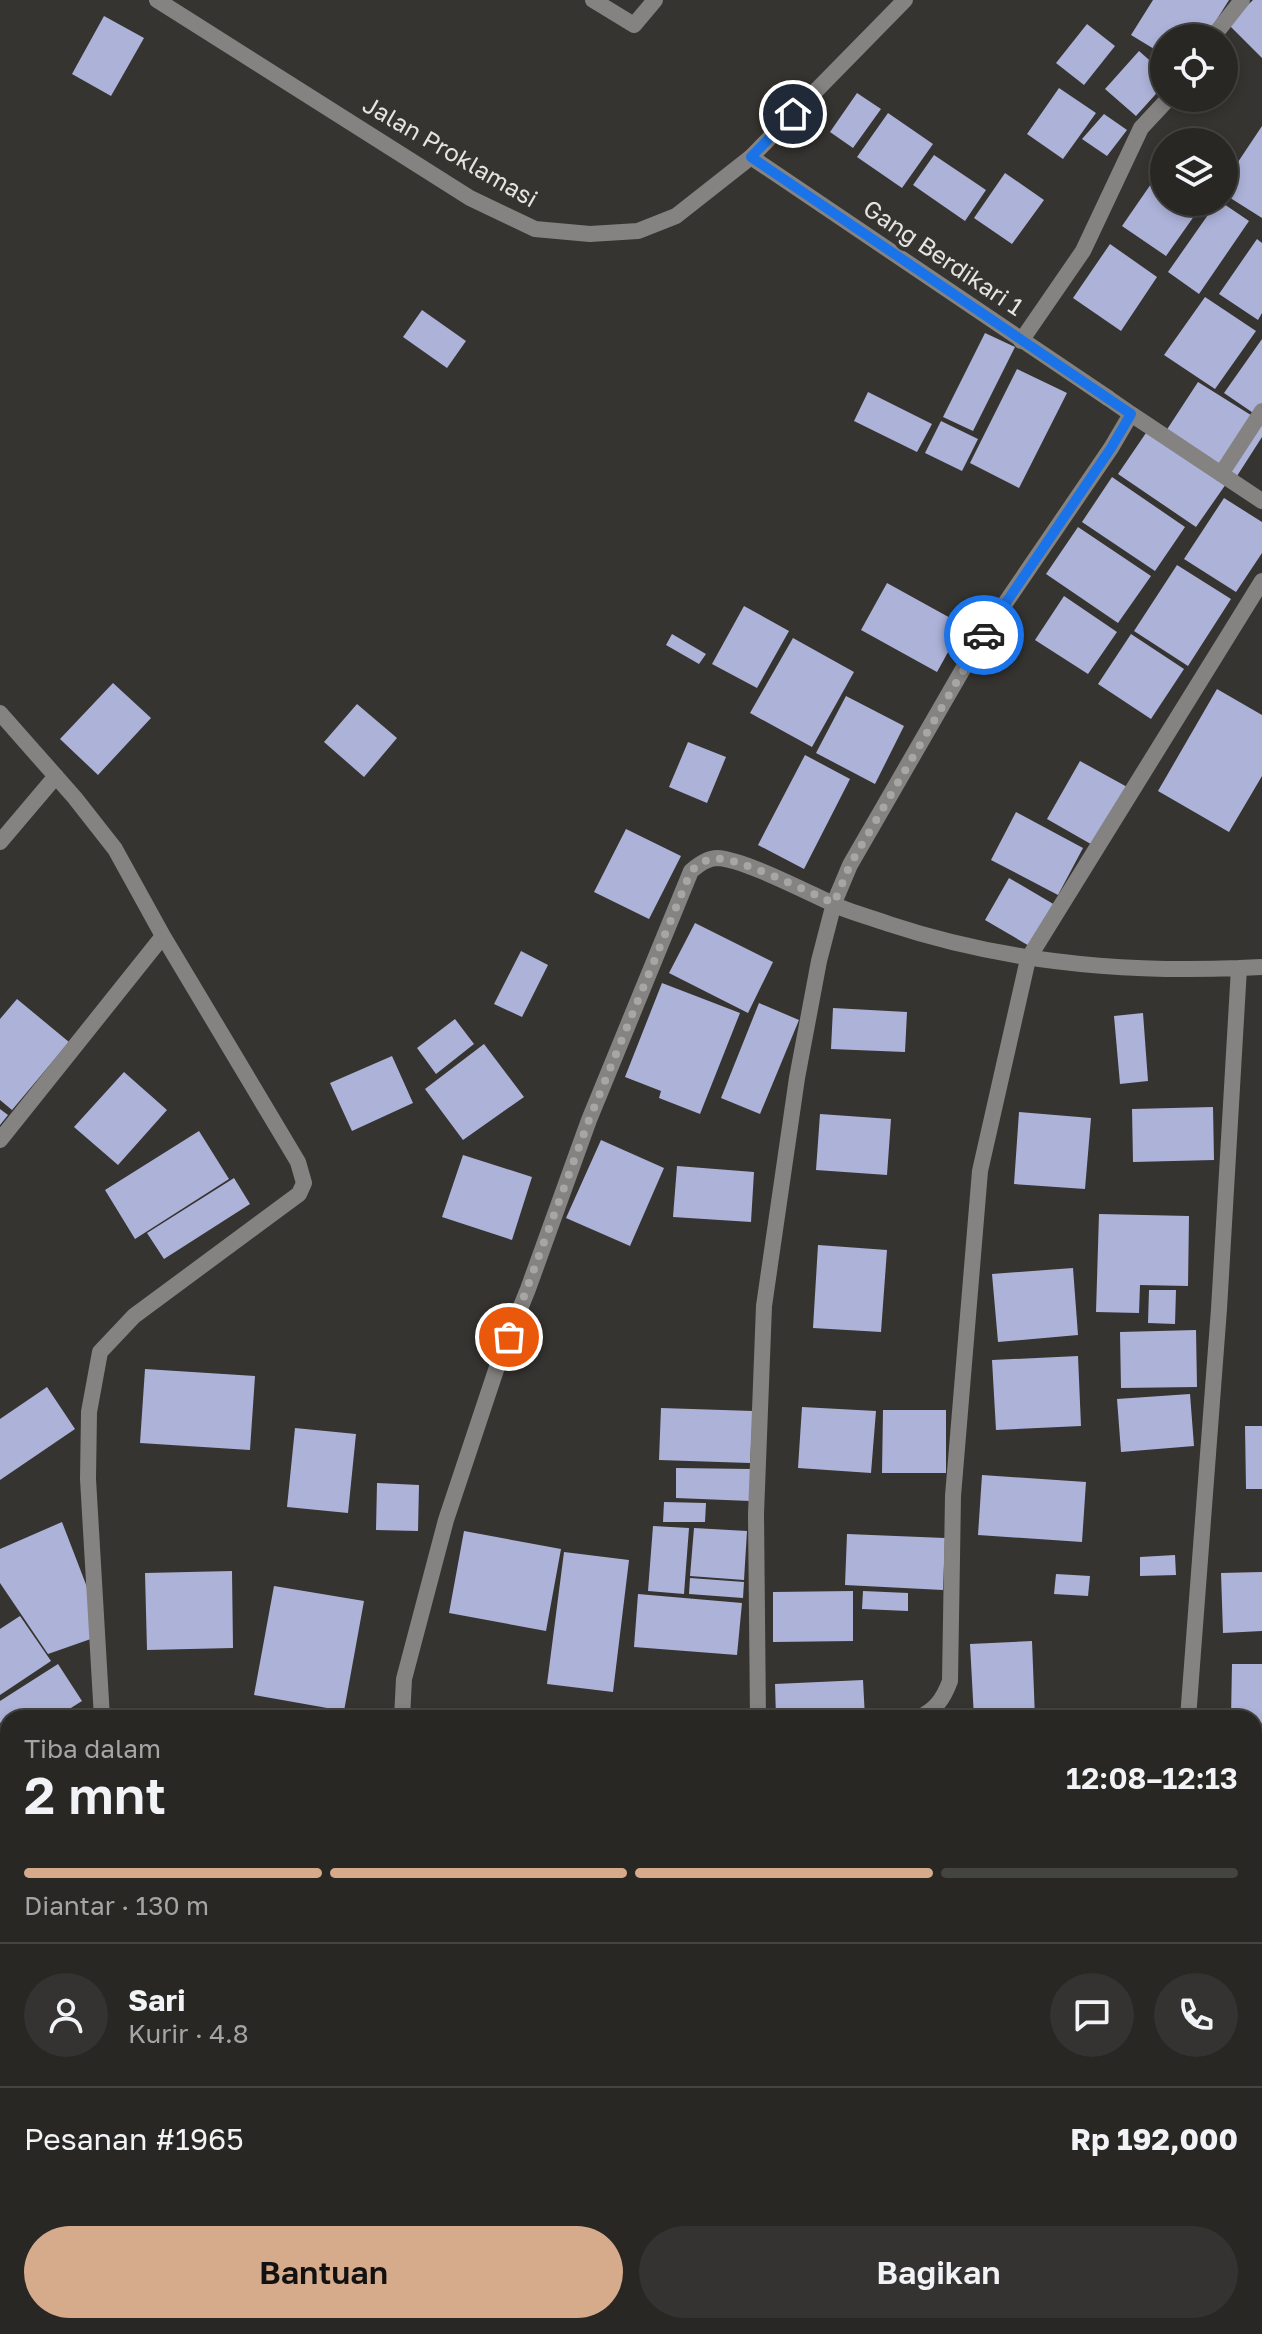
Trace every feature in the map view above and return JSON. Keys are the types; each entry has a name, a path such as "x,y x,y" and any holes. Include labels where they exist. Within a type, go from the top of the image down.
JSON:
{"street":[{"name":"Jalan Proklamasi","path":"157,0 470,198 535,229 590,234 638,231 676,216 751,157 905,0"},
{"path":"593,0 634,25 655,0"},
{"path":"1223,24 1242,0"},
{"path":"1021,341 1083,251 1141,128 1156,112"},
{"name":"Gang Berdikari 1","path":"751,157 1262,501"},
{"path":"1221,474 1262,411"},
{"path":"758,1710 756,1514 764,1306 802,1049 834,903 850,865 978,643 1131,414"},
{"path":"933,1710 950,1681 953,1496 980,1171 1028,959 1262,581"},
{"path":"0,713 115,849 163,936 298,1162 304,1183 299,1194 134,1316 100,1352 89,1412 88,1479 102,1710"},
{"path":"0,842 56,776"},
{"path":"402,1710 404,1679 446,1520 499,1361 589,1120 691,871 701,862 716,858 736,862 834,903 942,941 1028,959 1186,970 1262,967"},
{"path":"0,1140 163,936"},
{"path":"1189,1710 1219,1309 1239,968"}],"building":[{"path":"1153,0 1229,0 1214,24 1150,24 1150,47 1131,35"},
{"path":"1253,0 1262,0 1262,58 1238,34 1238,24 1228,24"},
{"path":"104,16 144,38 111,96 72,74"},
{"path":"1087,24 1115,46 1084,85 1056,63"},
{"path":"1139,51 1150,61 1150,100 1136,116 1105,89"},
{"path":"1059,88 1096,113 1063,159 1027,134"},
{"path":"857,93 881,109 853,148 830,132"},
{"path":"888,113 933,144 902,188 857,157"},
{"path":"1104,114 1127,130 1107,156 1082,139"},
{"path":"1262,126 1262,218 1238,203 1238,162"},
{"path":"934,155 986,190 965,221 913,185"},
{"path":"1005,173 1044,200 1012,244 974,218"},
{"path":"1150,185 1150,216 1194,216 1166,256 1122,226"},
{"path":"1238,214 1249,221 1199,294 1168,272 1207,216 1238,216"},
{"path":"1257,239 1262,243 1262,313 1258,320 1219,294"},
{"path":"1110,244 1157,277 1121,331 1073,298"},
{"path":"1205,297 1256,331 1215,389 1164,355"},
{"path":"422,310 466,341 447,368 403,337"},
{"path":"985,333 1015,347 973,431 943,417"},
{"path":"1262,339 1262,419 1224,393"},
{"path":"1017,369 1067,393 1019,488 970,463"},
{"path":"1198,382 1262,422 1262,437 1237,476 1166,431"},
{"path":"868,392 932,424 917,452 854,421"},
{"path":"941,421 978,439 962,471 925,453"},
{"path":"1148,430 1226,484 1196,527 1118,474"},
{"path":"1112,477 1185,527 1155,571 1082,522"},
{"path":"1224,498 1262,522 1262,553 1236,592 1184,559"},
{"path":"1078,527 1151,576 1118,623 1046,574"},
{"path":"1177,565 1231,599 1188,666 1134,631"},
{"path":"887,583 963,625 937,672 861,630"},
{"path":"1064,596 1117,632 1088,674 1035,640"},
{"path":"744,606 789,631 757,688 712,664"},
{"path":"672,634 706,654 699,664 666,645"},
{"path":"1131,634 1184,669 1151,719 1098,684"},
{"path":"793,638 854,672 812,747 750,713"},
{"path":"113,683 151,718 98,775 60,739"},
{"path":"1217,689 1262,715 1262,776 1229,832 1158,791"},
{"path":"846,696 904,726 875,784 816,753"},
{"path":"357,704 397,738 364,777 324,742"},
{"path":"688,742 726,757 707,803 669,787"},
{"path":"805,755 850,779 804,869 758,845"},
{"path":"1080,761 1129,788 1096,847 1047,819"},
{"path":"1016,812 1083,848 1058,895 991,860"},
{"path":"626,829 681,856 649,919 594,892"},
{"path":"1009,878 1055,905 1031,947 985,920"},
{"path":"695,923 773,962 748,1013 669,973"},
{"path":"521,951 548,965 522,1017 494,1004"},
{"path":"662,983 740,1013 700,1114 659,1098 661,1091 625,1077"},
{"path":"17,999 69,1042 12,1110 0,1100 0,1019"},
{"path":"759,1003 799,1020 760,1114 721,1098"},
{"path":"833,1008 907,1012 905,1052 831,1049"},
{"path":"1143,1013 1148,1081 1120,1084 1114,1016"},
{"path":"455,1019 474,1044 436,1074 417,1048"},
{"path":"484,1044 524,1097 463,1140 425,1089"},
{"path":"392,1056 413,1103 352,1131 330,1083"},
{"path":"124,1072 167,1110 118,1165 74,1127"},
{"path":"1213,1107 1214,1160 1133,1162 1132,1109"},
{"path":"0,1109 8,1115 0,1125"},
{"path":"1019,1112 1091,1118 1085,1189 1014,1184"},
{"path":"820,1114 891,1119 887,1175 816,1170"},
{"path":"199,1131 229,1179 135,1239 105,1190"},
{"path":"601,1140 664,1168 630,1246 566,1218"},
{"path":"463,1155 532,1177 512,1240 442,1217"},
{"path":"677,1166 754,1172 751,1222 673,1217"},
{"path":"234,1178 250,1204 164,1259 147,1233"},
{"path":"1099,1214 1189,1216 1188,1286 1140,1285 1139,1313 1096,1312"},
{"path":"818,1245 887,1250 881,1332 813,1328"},
{"path":"1073,1268 1078,1335 998,1342 992,1274"},
{"path":"1149,1290 1176,1290 1175,1324 1148,1323"},
{"path":"1196,1330 1197,1387 1121,1388 1120,1332"},
{"path":"1078,1356 1081,1426 996,1430 992,1360"},
{"path":"145,1369 255,1376 250,1450 140,1443"},
{"path":"47,1387 75,1429 0,1480 0,1419"},
{"path":"1190,1394 1194,1446 1121,1452 1117,1399"},
{"path":"802,1407 876,1411 871,1473 798,1468"},
{"path":"661,1408 753,1411 750,1463 659,1460"},
{"path":"883,1410 946,1410 946,1473 882,1473"},
{"path":"1245,1426 1262,1426 1262,1489 1246,1489"},
{"path":"295,1428 356,1434 348,1513 287,1507"},
{"path":"676,1468 751,1469 750,1501 676,1498"},
{"path":"982,1475 1086,1482 1082,1542 978,1535"},
{"path":"377,1483 419,1485 418,1531 376,1530"},
{"path":"664,1502 706,1503 705,1522 663,1522"},
{"path":"62,1522 105,1634 48,1654 0,1583 0,1549"},
{"path":"653,1526 689,1528 684,1594 648,1591"},
{"path":"694,1528 747,1531 744,1580 690,1576"},
{"path":"464,1531 561,1549 546,1631 449,1613"},
{"path":"847,1534 945,1538 943,1590 845,1585"},
{"path":"564,1552 629,1560 613,1692 547,1684"},
{"path":"1175,1555 1176,1575 1140,1576 1140,1557"},
{"path":"232,1571 233,1648 147,1650 145,1573"},
{"path":"1262,1572 1262,1631 1223,1633 1221,1573"},
{"path":"1056,1574 1090,1576 1088,1596 1054,1594"},
{"path":"690,1578 744,1582 743,1598 689,1594"},
{"path":"274,1586 364,1601 344,1710 254,1695"},
{"path":"853,1591 853,1641 773,1642 773,1592"},
{"path":"863,1591 908,1593 908,1611 862,1609"},
{"path":"638,1594 742,1603 737,1655 634,1647"},
{"path":"20,1616 51,1661 0,1695 0,1629"},
{"path":"1032,1641 1035,1710 974,1710 970,1644"},
{"path":"58,1664 82,1701 68,1710 0,1710 0,1701"},
{"path":"1232,1664 1262,1664 1262,1710 1231,1710"},
{"path":"863,1680 865,1710 776,1710 775,1684"}],"way so far":[{"path":"509,1337 589,1120 691,871 701,862 716,858 736,862 834,903 850,865 984,635"}],"route":[{"path":"793,114 751,157 1131,414 984,635"}]}
